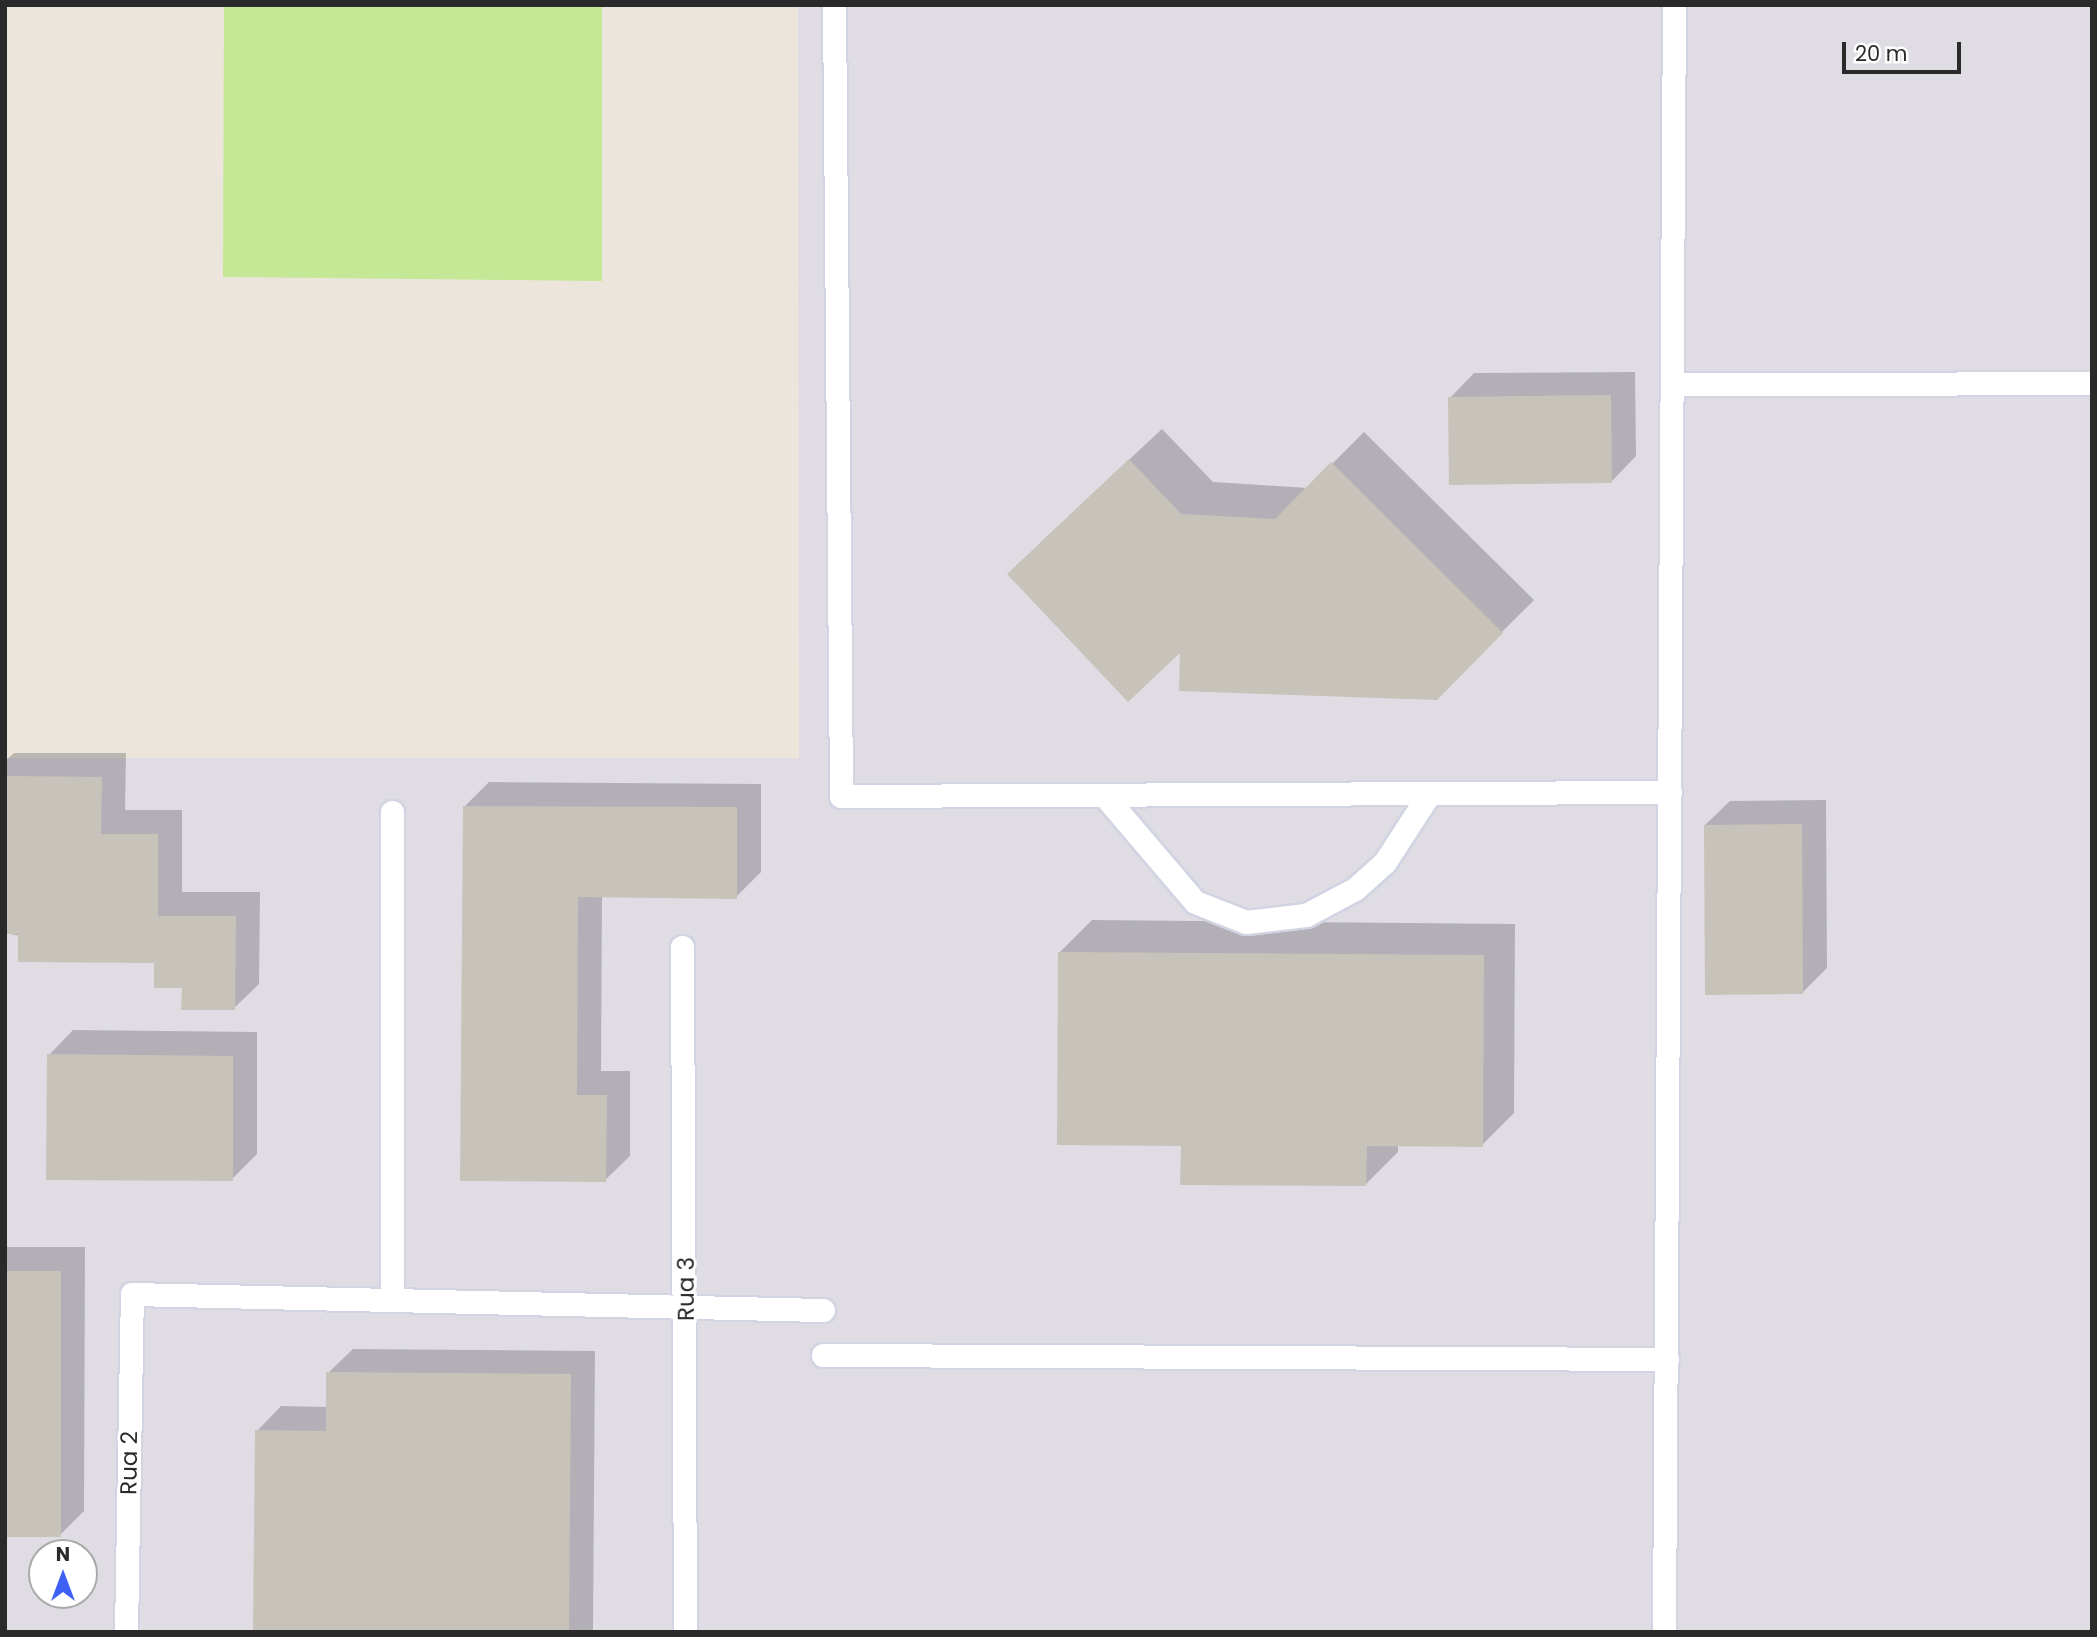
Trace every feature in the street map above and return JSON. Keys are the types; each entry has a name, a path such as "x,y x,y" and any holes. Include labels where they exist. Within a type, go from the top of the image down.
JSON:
{"lane":[{"path":"834,5 841,796 1670,792"},
{"path":"1664,1632 1674,5"},
{"path":"1672,384 2092,383"},
{"path":"1104,795 1195,902 1246,922 1306,915 1355,890 1385,862 1429,794"},
{"path":"392,812 392,1300 823,1310"},
{"name":"Rua 3","path":"682,947 687,1307 685,1632"},
{"name":"Rua 2","path":"126,1632 132,1294 392,1300"},
{"path":"823,1354 1667,1359"}],"shaded area":[{"path":"798,5 2092,5 2092,1632 5,1632 5,758 799,758"}],"green space":[{"path":"224,5 602,5 602,281 223,277"}],"building":[{"path":"1611,395 1612,483 1449,485 1448,397"},
{"path":"1129,459 1181,514 1275,519 1331,462 1503,633 1437,700 1179,691 1180,653 1128,702 1007,574"},
{"path":"5,776 102,777 101,834 158,834 158,916 236,916 235,1010 181,1010 182,988 154,988 154,963 18,962 18,934 5,934"},
{"path":"463,806 737,807 737,899 578,897 577,1095 607,1095 606,1182 460,1181"},
{"path":"1802,824 1803,994 1705,995 1704,825"},
{"path":"1058,952 1484,955 1483,1147 1367,1146 1366,1186 1180,1185 1181,1146 1057,1145"},
{"path":"47,1054 233,1056 233,1181 46,1180"},
{"path":"5,1271 61,1271 61,1537 5,1537"},
{"path":"326,1372 571,1374 569,1632 253,1632 255,1430 326,1431"}]}
